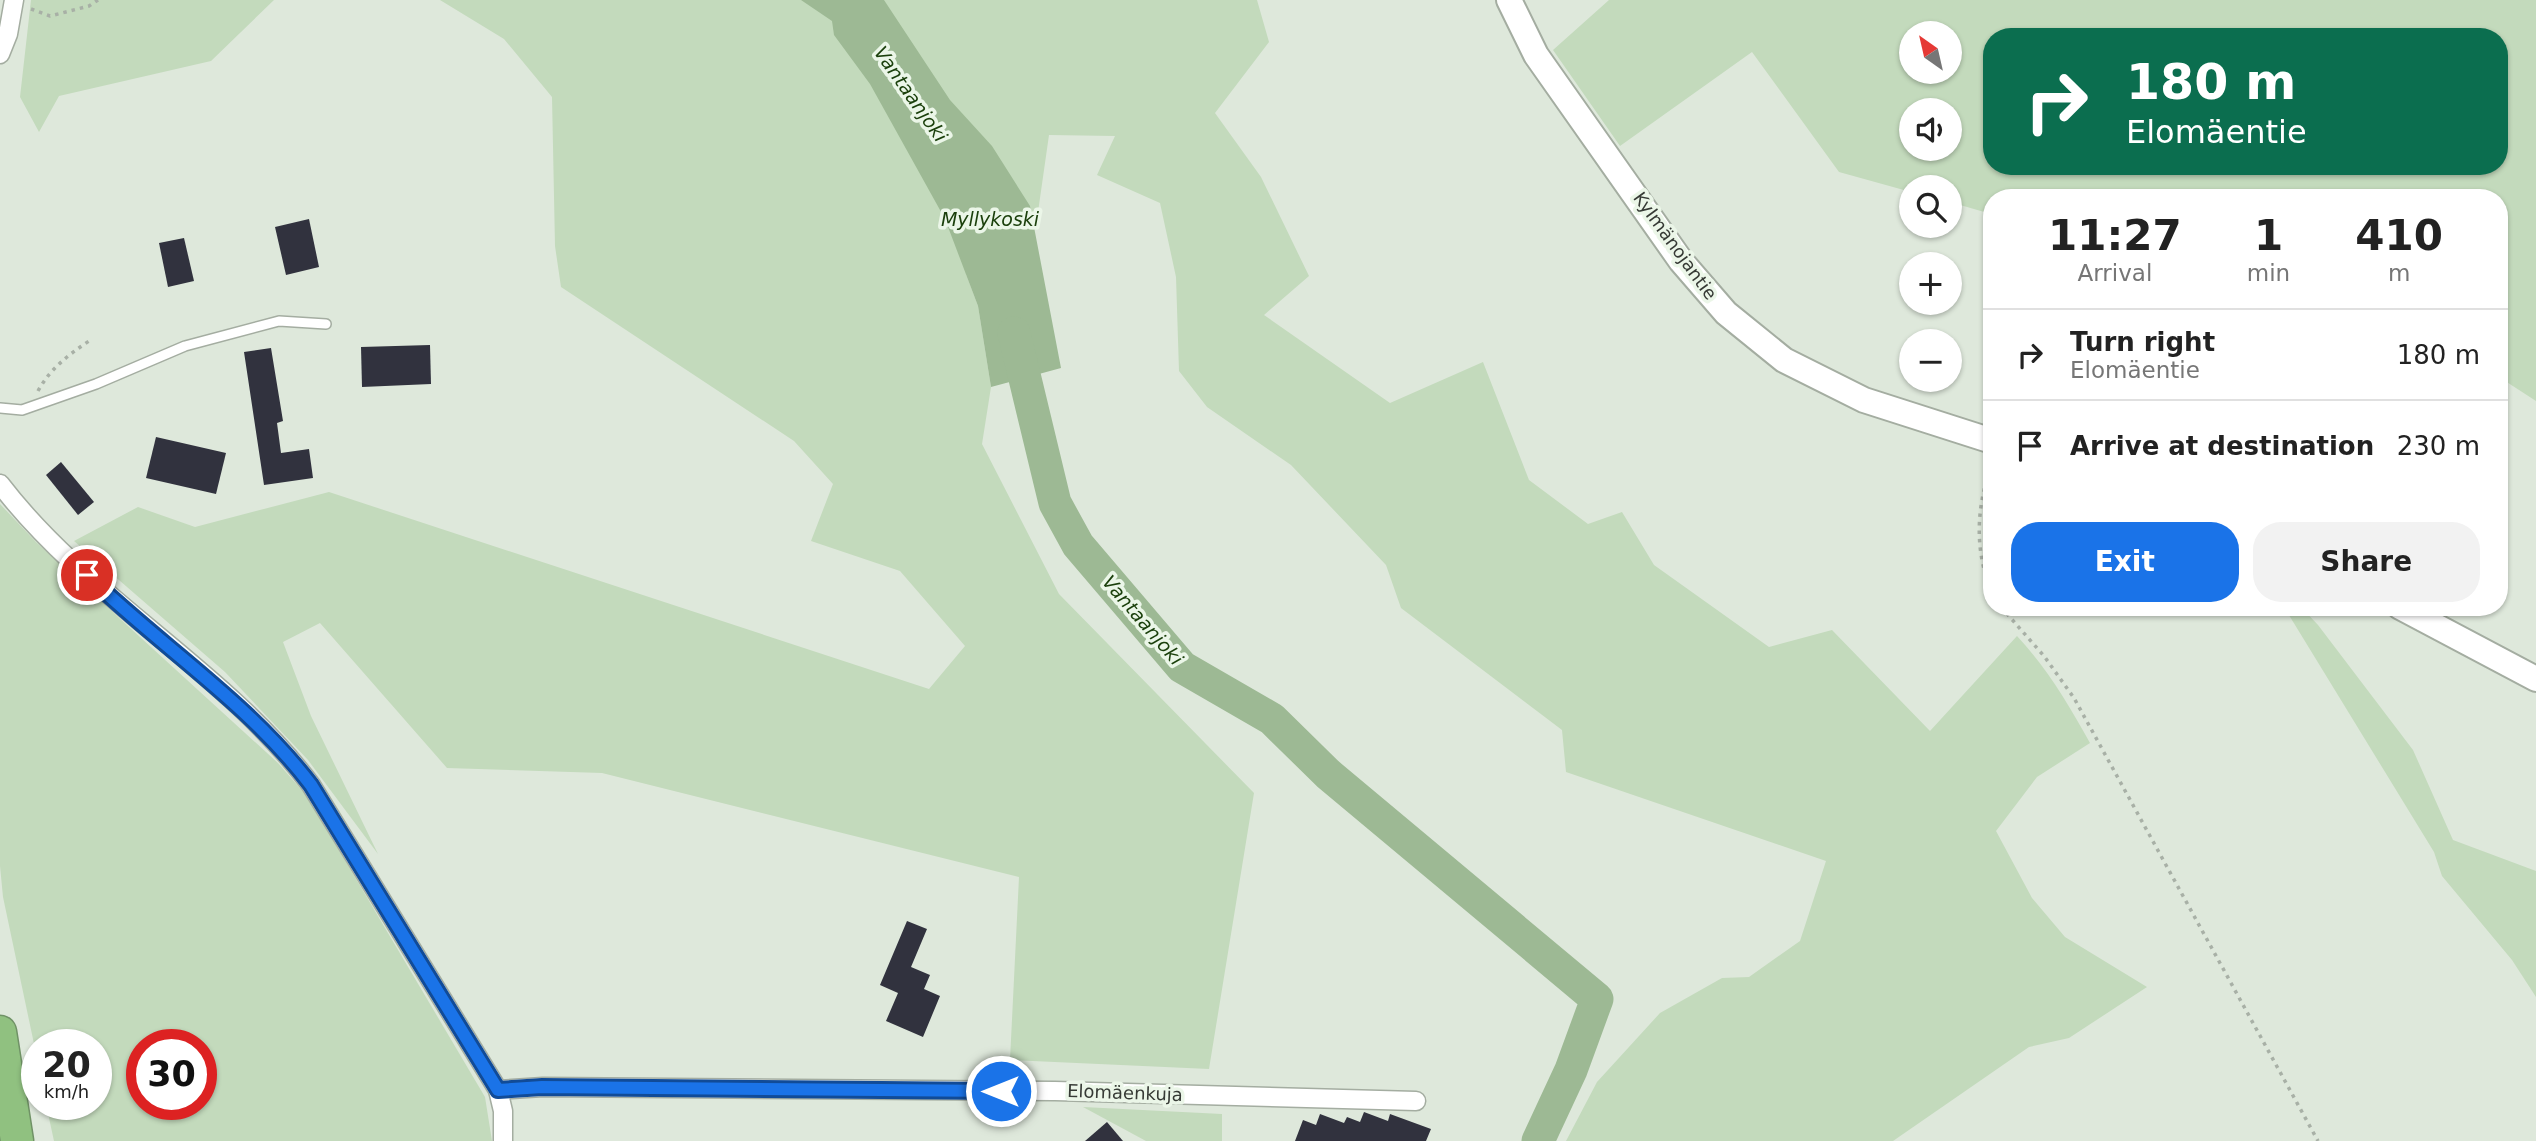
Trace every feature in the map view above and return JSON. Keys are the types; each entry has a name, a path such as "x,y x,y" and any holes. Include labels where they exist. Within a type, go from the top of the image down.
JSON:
{"highway":[{"path":"0,1032 18,1141"}],"street":[{"path":"0,54 8,34 14,0"},
{"name":"Kylmänojantie","path":"1509,0 1536,55 1681,261 1726,313 1784,360 1864,400 1983,437"},
{"path":"0,484 18,508 104,591 200,671 285,751 311,785 498,1090 503,1111 503,1141"},
{"path":"2417,616 2536,679"},
{"name":"Elomäenkuja","path":"498,1090 542,1087 1041,1091 1416,1101"}],"lane":[{"path":"0,408 22,410 96,384 185,346 279,321 326,324"}],"path":[{"path":"50,16 89,6 98,0"},
{"path":"28,408 46,377 69,354 89,341"},
{"path":"1983,489 1979,518 1983,572"},
{"path":"2009,616 2044,656 2074,698 2318,1141"}],"shaded area":[{"path":"31,0 274,0 211,61 59,96 39,132 20,97"},
{"path":"440,0 1257,0 1269,42 1215,113 1261,177 1309,276 1264,315 1390,403 1483,362 1529,480 1588,524 1622,512 1654,565 1769,647 1832,630 1930,731 2017,636 2057,687 2090,743 2037,777 1996,831 2032,898 2065,937 2147,987 2069,1038 2029,1047 1893,1141 1566,1141 1597,1082 1660,1013 1722,978 1749,977 1800,941 1826,861 1566,772 1562,730 1401,608 1386,565 1291,465 1207,407 1179,371 1176,277 1160,203 1097,175 1115,136 1049,135 1037,219 966,274 978,306 991,387 982,444 1059,594 1254,793 1209,1069 1010,1060 1019,877 602,773 447,768 320,623 283,642 311,716 378,854 308,760 225,672 74,541 138,507 195,527 329,492 929,689 965,646 900,571 811,541 833,484 794,441 561,287 555,246 552,97 504,39"},
{"path":"1609,0 2536,0 2536,401 2508,383 2508,189 1983,189 1983,212 1962,206 1962,175 1899,175 1899,189 1839,172 1752,52 1620,146 1553,50"},
{"path":"0,504 36,542 278,763 307,796 485,1097 492,1141 54,1141 49,1120 112,1120 112,1029 31,1029 3,897 0,866"},
{"path":"2290,616 2310,616 2318,625 2413,750 2453,840 2536,871 2536,997 2512,960 2442,876 2434,852"},
{"path":"1083,1107 1222,1114 1222,1141 1146,1141"}],"water":[{"name":"Myllykoski","path":"801,0 884,0 950,100 992,146 1030,206 1061,368 991,387 978,306 945,219 870,84 834,35 832,21"}],"building":[{"path":"309,219 319,267 286,275 275,227"},
{"path":"184,238 194,281 168,287 159,243"},
{"path":"430,345 431,384 362,387 361,347"},
{"path":"271,348 283,421 277,423 281,453 309,449 313,478 264,485 244,352"},
{"path":"156,437 226,453 216,494 146,478"},
{"path":"61,462 94,502 78,515 46,475"},
{"path":"907,921 927,929 911,967 930,975 924,989 940,996 923,1037 886,1021 898,993 880,985"},
{"path":"1364,1112 1388,1121 1390,1114 1431,1129 1426,1141 1295,1141 1303,1120 1316,1125 1320,1114 1344,1123 1347,1117 1360,1122"},
{"path":"1107,1122 1123,1141 1085,1141"}],"waterway":[{"name":"Vantaanjoki","path":"1014,333 1055,503 1078,545 1182,667 1272,719 1328,774 1597,999 1571,1070 1538,1141"}],"route":[{"path":"87,575 200,671 285,751 311,785 498,1090 542,1087 1001,1091"}]}
